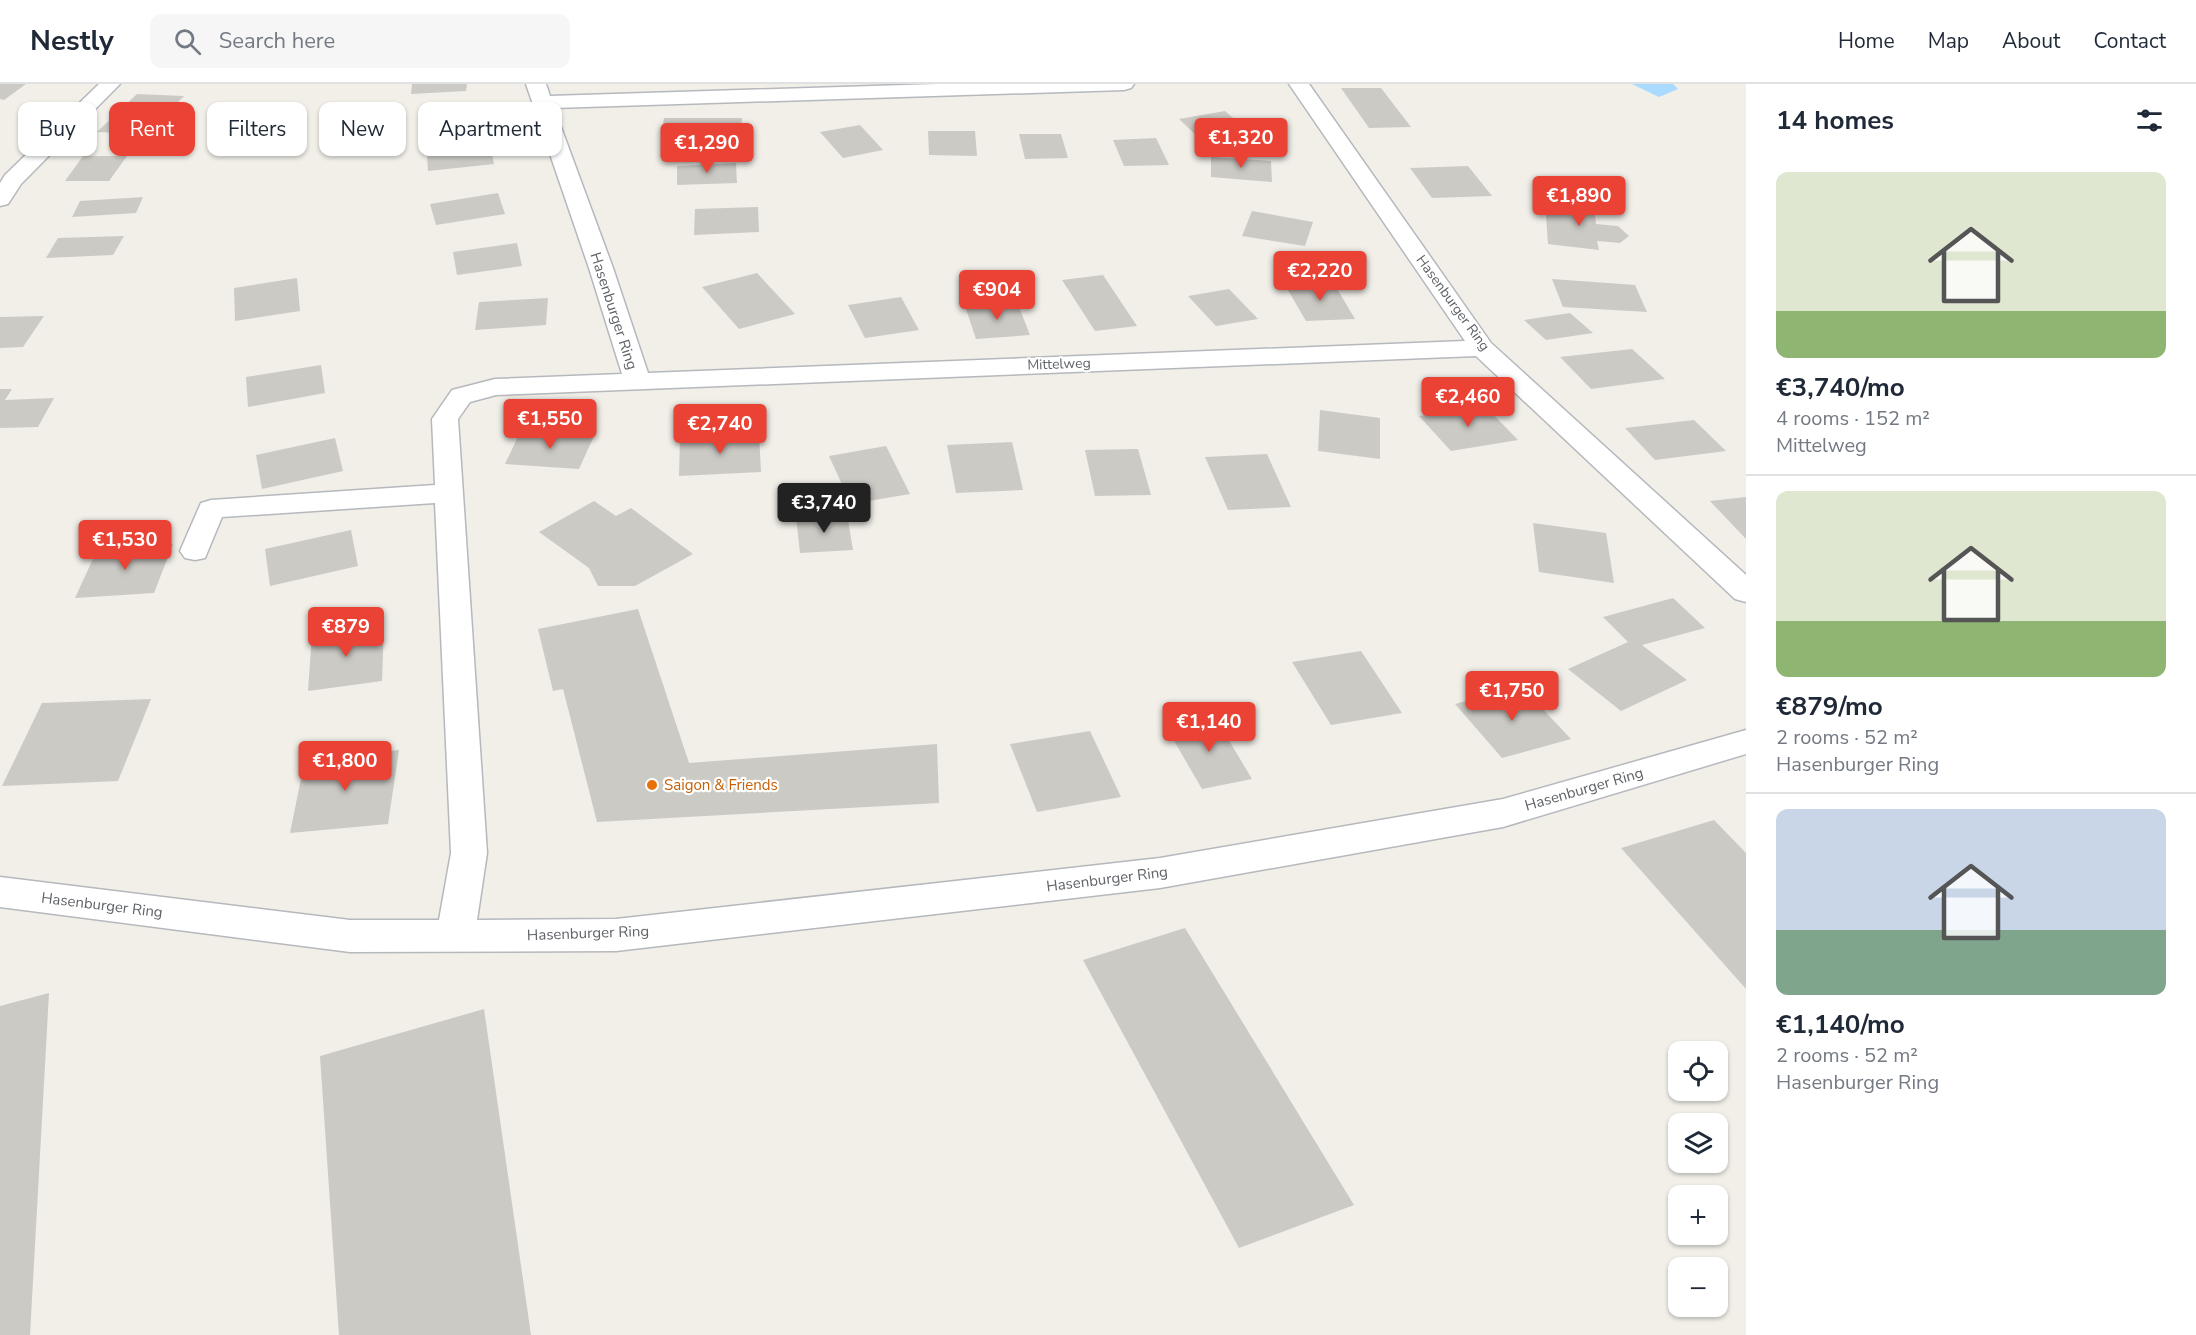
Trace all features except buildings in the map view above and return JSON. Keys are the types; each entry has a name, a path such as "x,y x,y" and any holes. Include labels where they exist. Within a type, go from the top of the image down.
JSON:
{"street":[{"path":"0,199 13,180 110,84"},
{"name":"Hasenburger Ring","path":"455,937 469,853 445,419 461,396 495,387 637,380 601,267 539,93 1124,84"},
{"name":"Hasenburger Ring","path":"1299,84 1482,348 1746,592"},
{"name":"Mittelweg","path":"637,380 1482,348"},
{"path":"195,551 211,509 449,493"},
{"name":"Hasenburger Ring","path":"0,892 350,936 616,935 1160,873 1503,813 1746,742"}],"water":[{"path":"1632,84 1673,84 1678,89 1659,97"}],"place":[{"name":"Saigon & Friends","path":"652,785"}]}
